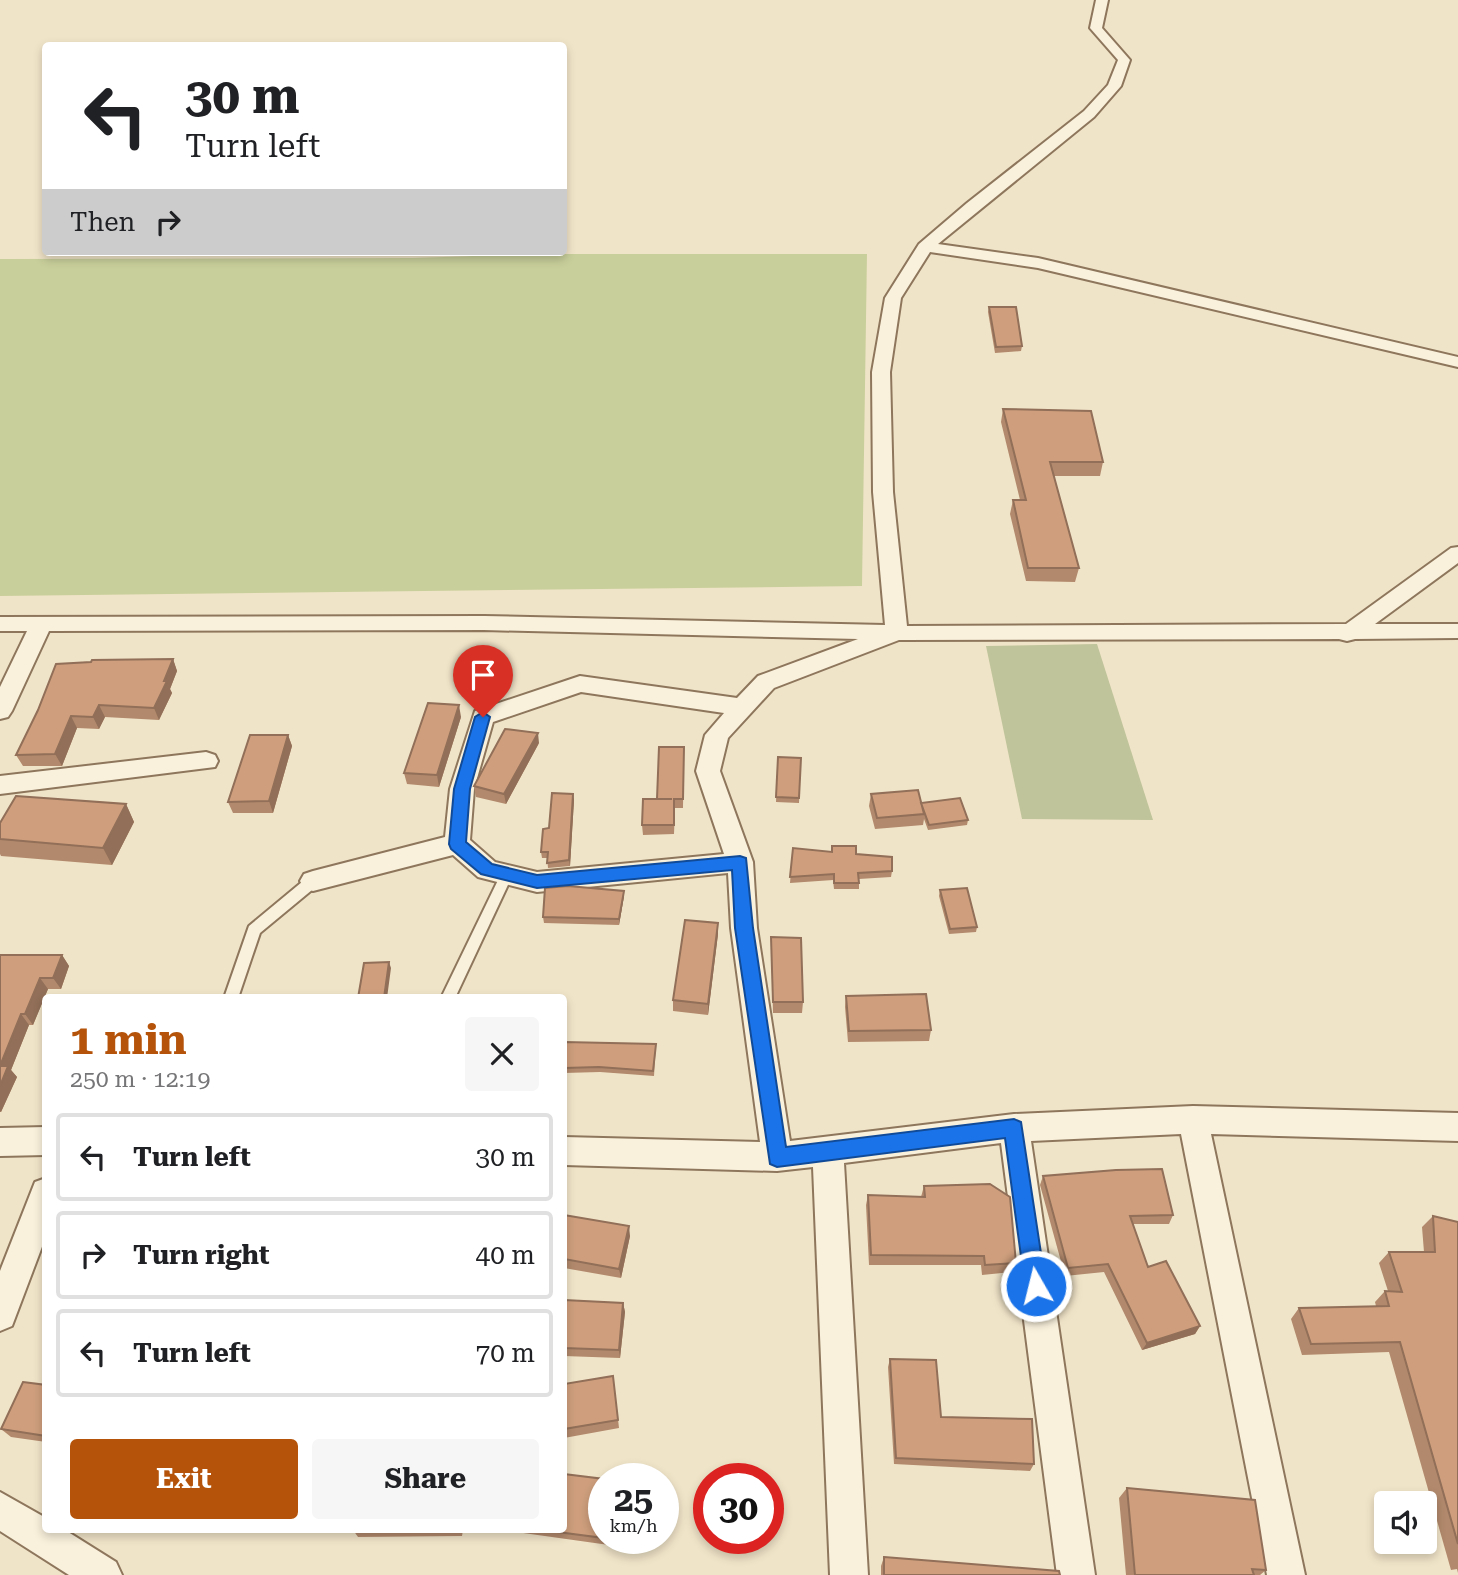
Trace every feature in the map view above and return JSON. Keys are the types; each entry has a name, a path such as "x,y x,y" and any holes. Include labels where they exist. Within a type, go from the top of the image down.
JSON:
{"street":[{"path":"897,634 883,492 881,372 893,298 925,247 972,206 1089,114 1114,86 1124,60 1096,28 1102,0"},
{"path":"925,247 1038,263 1458,362"},
{"path":"1347,634 1458,553"},
{"path":"0,711 42,623"},
{"path":"0,624 484,623 897,634 1347,634 1458,631"},
{"path":"777,1157 744,928 740,862 708,771 717,735 765,682 897,634"},
{"path":"457,844 462,789 483,717 580,684 740,707"},
{"path":"0,785 206,761"},
{"path":"457,844 487,870 537,881 740,862"},
{"path":"313,881 457,844"},
{"path":"567,1151 777,1157 1014,1128 1193,1120 1458,1127"},
{"path":"1193,1120 1286,1575"},
{"path":"1014,1128 1076,1575"},
{"path":"0,1142 42,1141"},
{"path":"828,1150 849,1575"},
{"path":"0,1314 42,1203"},
{"path":"0,1510 103,1575"}],"lane":[{"path":"450,994 507,874"},
{"path":"232,994 254,930 313,881"}],"green space":[{"path":"567,254 867,254 862,586 0,596 0,259 413,258"},
{"path":"1097,644 1153,820 1022,819 986,646"}],"building":[{"path":"989,307 1016,307 1022,346 996,347"},
{"path":"1003,409 1091,411 1103,462 1050,462 1079,568 1028,568 1013,500 1026,500"},
{"path":"173,659 164,681 167,681 154,708 99,705 93,717 71,716 55,754 16,755 56,664 92,660"},
{"path":"428,703 459,705 437,775 404,773"},
{"path":"505,729 538,733 504,794 474,786"},
{"path":"250,735 288,735 269,801 228,802"},
{"path":"659,747 684,747 683,799 674,799 674,825 642,825 643,799 657,799"},
{"path":"778,757 801,758 799,798 776,797"},
{"path":"918,790 924,814 877,818 871,794"},
{"path":"552,793 573,794 569,860 547,863 548,852 541,852 543,829 549,828"},
{"path":"16,796 126,804 103,848 0,839 0,823"},
{"path":"960,798 968,820 929,825 921,803"},
{"path":"832,846 856,846 856,854 892,857 892,871 858,873 859,883 834,883 834,874 790,877 793,848 832,852"},
{"path":"568,886 624,891 619,919 543,917 545,888"},
{"path":"967,888 977,927 950,929 940,890"},
{"path":"685,920 718,923 708,1004 673,1000"},
{"path":"771,937 801,938 803,1002 773,1002"},
{"path":"0,955 62,955 53,978 40,978 25,1014 21,1014 0,1066"},
{"path":"389,962 385,994 359,994 364,963"},
{"path":"926,994 931,1030 849,1031 846,996"},
{"path":"567,1042 656,1044 653,1071 567,1068"},
{"path":"0,1066 8,1066 0,1086"},
{"path":"1162,1169 1173,1215 1130,1216 1148,1267 1166,1261 1200,1326 1147,1343 1108,1264 1068,1268 1043,1176"},
{"path":"990,1184 1010,1197 1016,1263 985,1265 984,1256 871,1255 868,1195 925,1197 924,1186"},
{"path":"567,1216 629,1226 619,1269 567,1260"},
{"path":"1433,1216 1458,1222 1458,1544 1400,1342 1311,1344 1299,1308 1389,1306 1385,1291 1402,1292 1389,1252 1435,1252"},
{"path":"567,1300 623,1303 619,1350 567,1348"},
{"path":"890,1359 936,1360 941,1417 1032,1419 1034,1464 896,1458"},
{"path":"613,1376 618,1420 567,1428 567,1384"},
{"path":"23,1382 42,1384 42,1435 1,1429"},
{"path":"567,1474 588,1477 588,1536 565,1533"},
{"path":"1127,1488 1255,1500 1266,1570 1252,1569 1254,1575 1135,1575"},
{"path":"884,1557 1059,1571 1060,1575 884,1575"}],"route":[{"path":"483,717 462,789 457,844 487,870 537,881 740,862 744,928 777,1157 1014,1128 1036,1286"}]}
